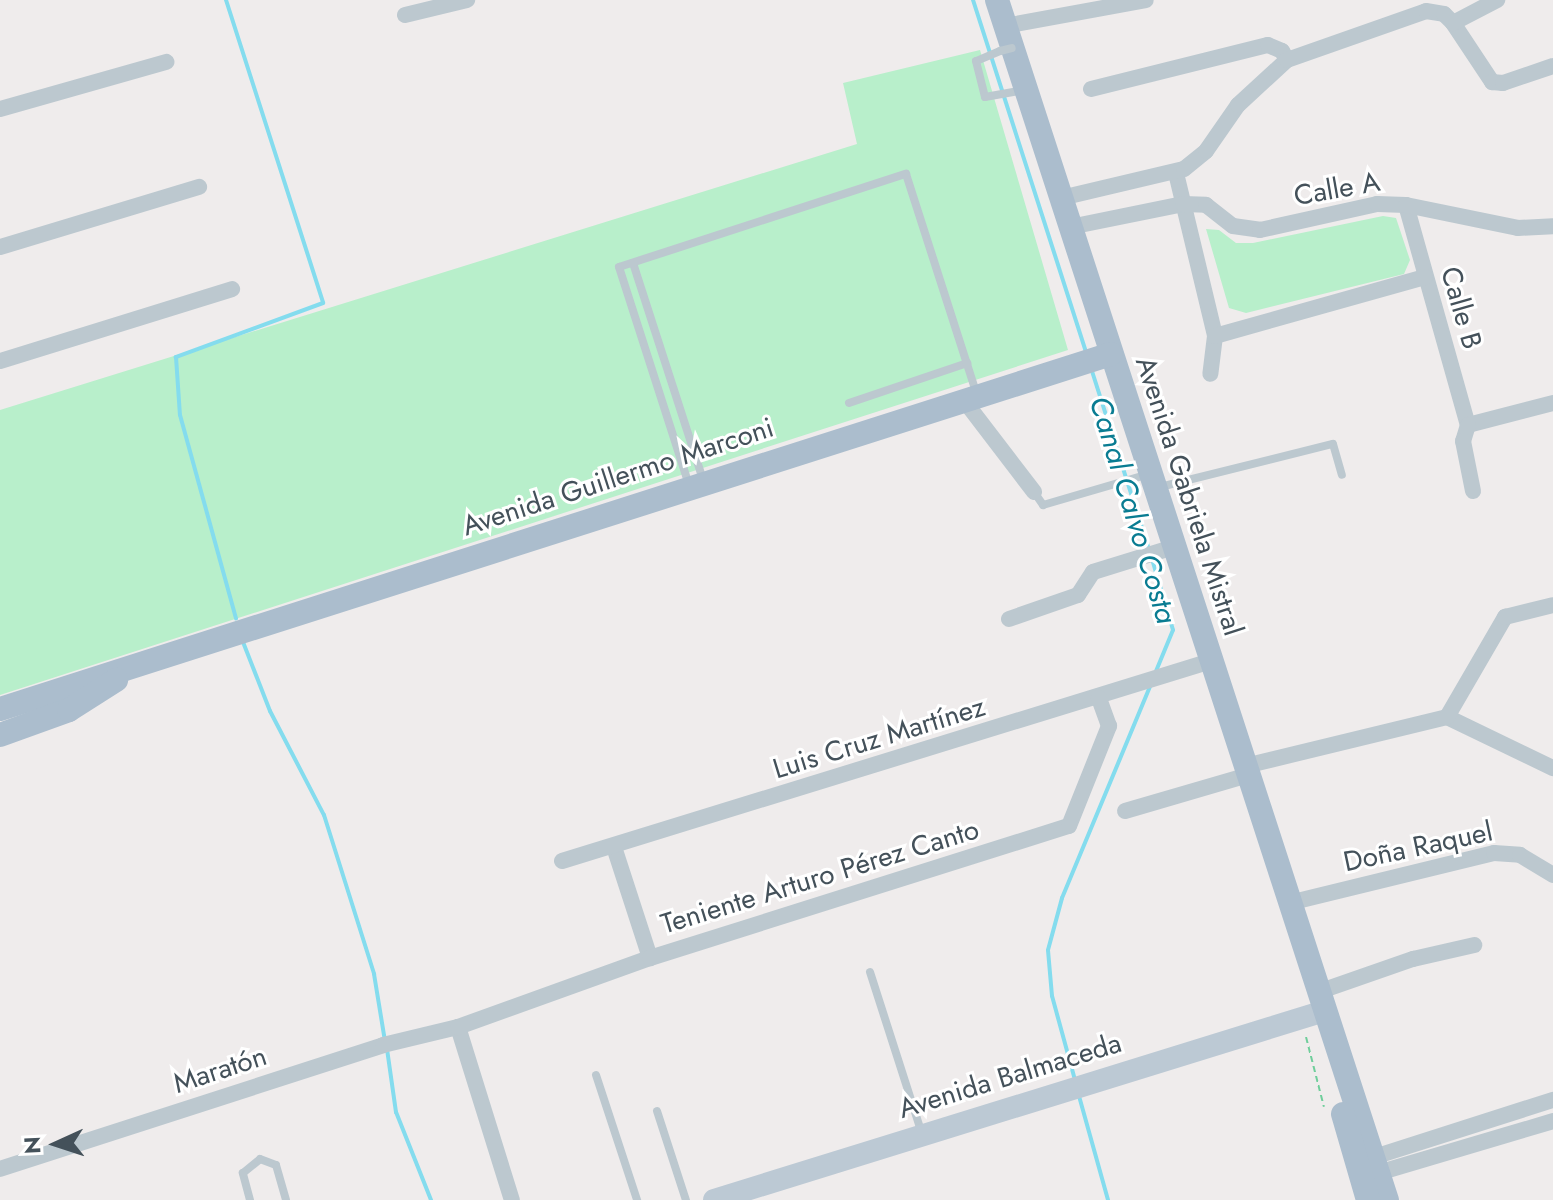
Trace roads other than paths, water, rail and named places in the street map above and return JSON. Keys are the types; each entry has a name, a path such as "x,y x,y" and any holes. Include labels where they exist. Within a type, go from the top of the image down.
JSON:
{"main road":[{"name":"Avenida Gabriela Mistral","path":"997,0 1020,91 1070,227 1097,358 1148,480 1166,549 1211,661 1387,1200"},
{"name":"Avenida Guillermo Marconi","path":"0,709 696,483 1097,358"},
{"name":"Avenida Guillermo Marconi","path":"0,735 69,710 145,661"},
{"name":"Avenida Gabriela Mistral","path":"1321,1001 1325,1050 1368,1200"},
{"name":"Avenida Balmaceda","path":"714,1200 756,1194 1321,1001"}],"street":[{"path":"405,15 467,0"},
{"path":"1006,42 1146,0"},
{"path":"1453,23 1497,0"},
{"path":"1061,198 1176,173 1199,159 1238,105 1287,60 1426,11 1444,14 1453,23 1492,82 1503,83 1553,66"},
{"path":"1091,89 1268,45 1282,51 1287,60"},
{"path":"0,109 166,62"},
{"path":"1176,173 1215,336 1210,374"},
{"path":"0,247 199,187"},
{"name":"Calle A","path":"1070,227 1183,204 1206,205 1244,230 1377,204 1406,205 1518,228 1553,226"},
{"name":"Calle B","path":"1406,205 1468,425 1463,441 1473,491"},
{"path":"1215,336 1425,277"},
{"path":"0,361 232,289"},
{"path":"970,397 1034,492"},
{"path":"1468,425 1553,403"},
{"path":"1009,619 1078,595 1093,572 1166,549"},
{"path":"1447,717 1505,617 1553,605"},
{"name":"Luis Cruz Martínez","path":"562,861 1211,661"},
{"name":"Teniente Arturo Pérez Canto","path":"458,1027 650,958 1069,826 1109,726 1099,698"},
{"path":"1125,811 1246,771 1447,717 1553,768"},
{"path":"614,847 650,958"},
{"name":"Doña Raquel","path":"1289,903 1494,853 1520,855 1553,875"},
{"path":"1321,1001 1413,959 1474,945"},
{"path":"458,1027 512,1200"},
{"name":"Maratón","path":"0,1169 383,1045 458,1027"},
{"path":"1376,1165 1553,1100"},
{"path":"1376,1165 1546,1123 1532,1106"}],"lane":[{"path":"1006,42 976,61 985,97 1020,91"},
{"path":"696,483 619,267 906,174 967,363 970,397"},
{"path":"633,263 696,483"},
{"path":"849,403 967,363"},
{"path":"1034,492 1043,505 1114,484 1333,444 1342,475"},
{"path":"870,972 923,1135"},
{"path":"596,1075 637,1200"},
{"path":"657,1111 686,1200"},
{"path":"250,1200 243,1173 260,1159 276,1165 286,1200"}],"waterway":[{"path":"226,0 323,303 176,357 180,415 236,618"},
{"name":"Canal Calvo Costa","path":"973,0 1086,352"},
{"name":"Canal Calvo Costa","path":"1091,368 1149,550"},
{"name":"Canal Calvo Costa","path":"1152,559 1173,630 1156,671"},
{"path":"243,642 270,711 324,815 374,974 385,1041"},
{"name":"Canal Calvo Costa","path":"1075,1080 1052,996 1048,950 1062,898 1150,687"},
{"path":"387,1049 396,1112 431,1200"},
{"name":"Canal Calvo Costa","path":"1079,1096 1108,1200"}]}
